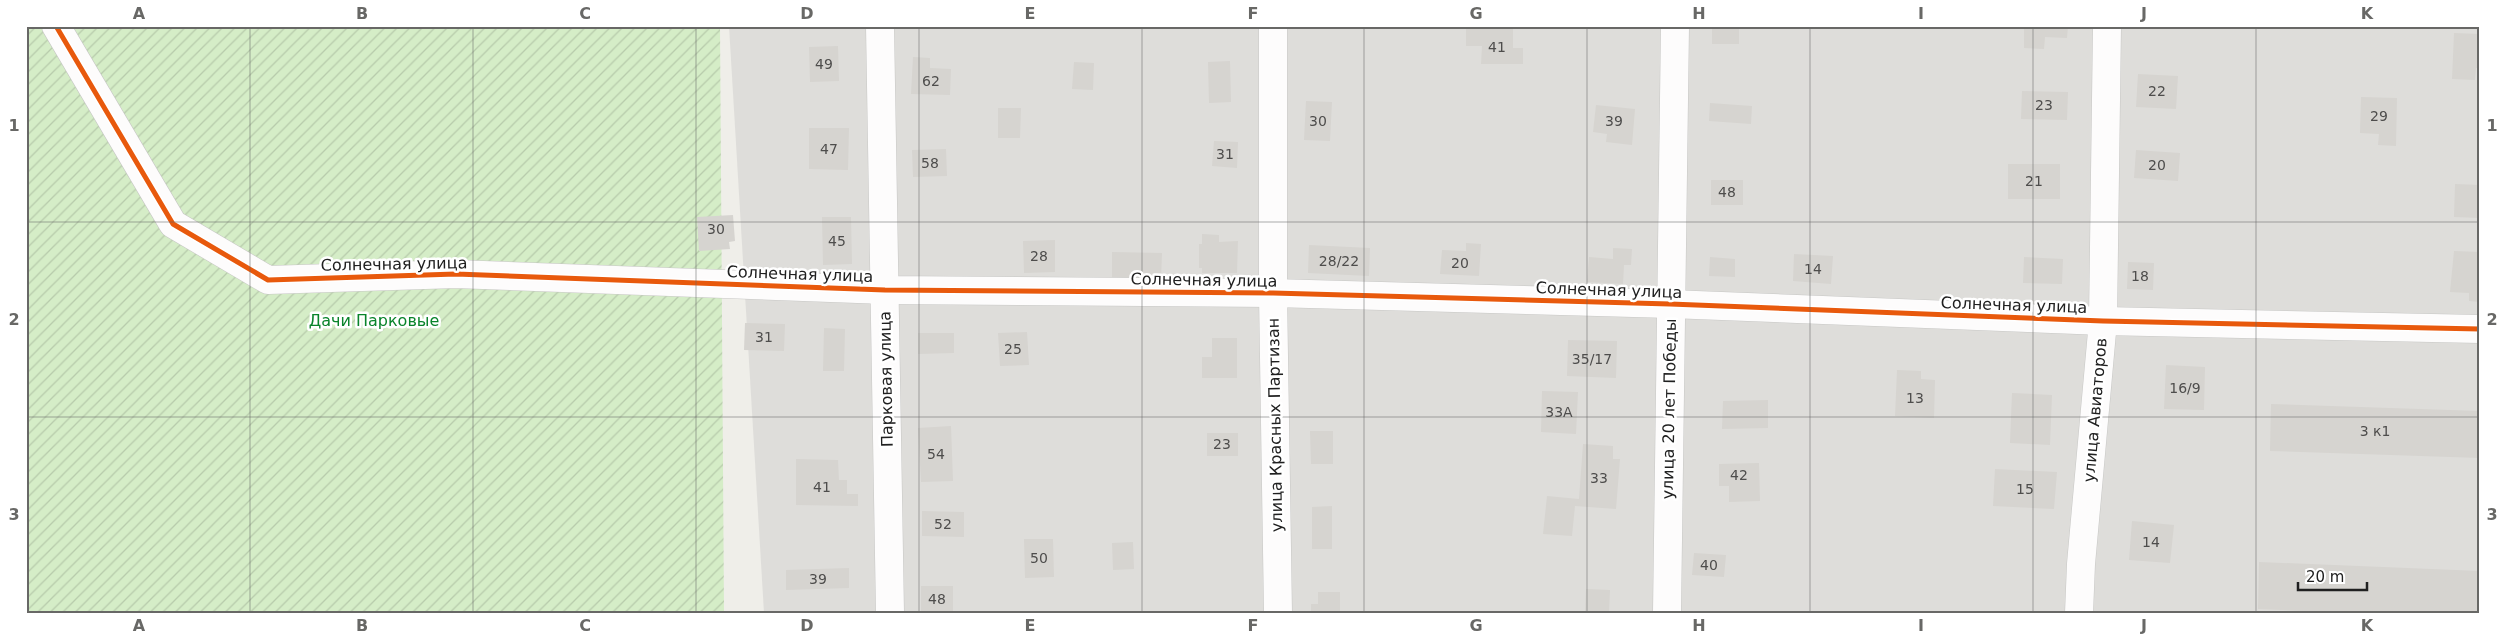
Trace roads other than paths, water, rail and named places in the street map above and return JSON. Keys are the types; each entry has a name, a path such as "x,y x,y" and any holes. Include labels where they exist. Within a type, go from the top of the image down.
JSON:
{"street":[{"name":"Солнечная улица","path":"56,26 173,224 268,280 456,274 885,290 1273,293 1670,304 2103,320 2480,329"},
{"name":"Парковая улица","path":"880,26 890,613"},
{"name":"улица Красных Партизан","path":"1273,26 1273,293 1278,613"},
{"name":"улица 20 лет Победы","path":"1667,613 1675,26"},
{"name":"улица Авиаторов","path":"2079,613 2081,564 2103,320 2107,26"}],"park label":[{"name":"Дачи Парковые","path":"374,320"}]}
